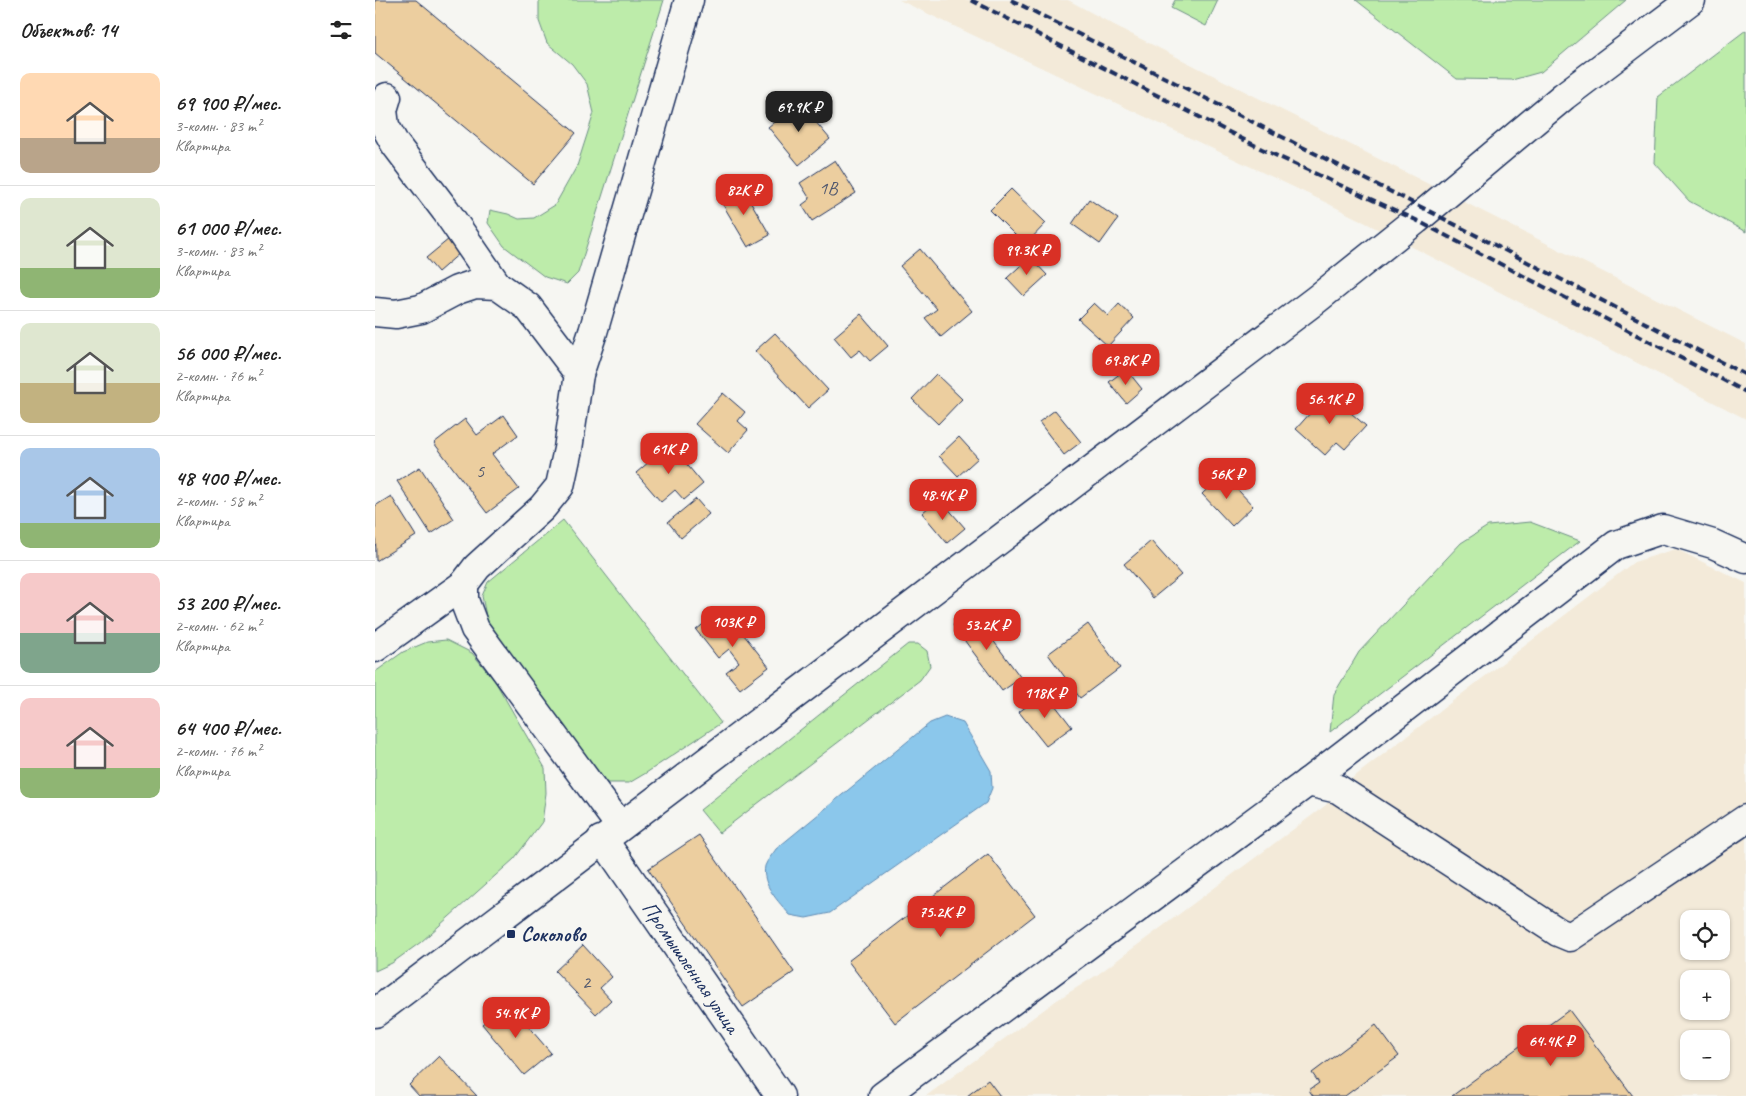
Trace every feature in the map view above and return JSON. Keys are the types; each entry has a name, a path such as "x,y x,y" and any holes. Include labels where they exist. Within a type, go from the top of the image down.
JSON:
{"main road":[{"path":"375,648 464,584 477,567 543,508 560,486 568,449 579,374 593,332 689,0"},
{"path":"375,1012 1317,299 1416,220 1565,96 1691,0"},
{"path":"387,97 383,110 385,126 417,174 446,211 497,285 528,307 579,374"},
{"path":"375,312 396,314 421,308 457,290 475,284 497,285"},
{"path":"883,1096 1308,782 1616,546 1663,529 1713,544 1746,558"},
{"name":"Промышленная улица","path":"464,584 464,600 475,629 610,833 611,851 780,1096"},
{"path":"1308,782 1338,789 1558,932 1570,937 1746,820"}],"shaded area":[{"path":"899,0 1068,0 1129,33 1746,344 1746,419 1327,203"},
{"path":"1676,549 1746,583 1746,1096 926,1096 1057,1000 1097,975 1326,805 1338,789 1634,562"}],"green space":[{"path":"539,0 664,0 578,273 567,284 545,277 504,246 488,223 490,210 508,214 519,219 534,218 555,205 577,166 594,113 587,84 572,64 547,43 539,21"},
{"path":"1175,0 1218,0 1206,26 1171,8"},
{"path":"1356,0 1626,0 1541,72 1512,80 1457,79"},
{"path":"1746,30 1746,232 1689,201 1655,163 1658,97"},
{"path":"563,520 721,723 629,783 606,783 488,626 482,596 488,582"},
{"path":"1530,522 1580,541 1330,732 1334,694 1359,652 1461,543 1488,526"},
{"path":"446,640 472,653 495,681 545,768 546,793 542,822 514,859 421,942 392,963 375,971 375,672 403,652 427,642"},
{"path":"908,644 918,644 927,651 930,666 920,680 719,833 700,810"}],"water":[{"path":"945,717 963,723 991,771 992,788 986,803 830,913 806,918 790,915 772,893 764,873 765,866 776,849 930,723"}],"building":[{"path":"375,0 416,0 576,133 533,184 375,53"},
{"path":"799,102 830,139 799,165 768,127"},
{"path":"835,160 856,193 812,221 802,205 810,199 800,183"},
{"path":"741,185 770,235 748,247 719,198"},
{"path":"1011,189 1046,223 1025,245 990,210"},
{"path":"1089,199 1118,219 1100,244 1072,224"},
{"path":"449,239 461,252 438,272 426,258"},
{"path":"920,249 972,311 941,337 925,318 937,309 900,266"},
{"path":"1030,257 1047,275 1024,296 1007,278"},
{"path":"1094,303 1108,316 1119,304 1134,318 1108,346 1078,319"},
{"path":"861,314 888,346 870,361 860,350 851,357 834,337"},
{"path":"775,333 828,390 808,408 755,351"},
{"path":"1126,369 1142,389 1126,403 1109,382"},
{"path":"936,374 962,399 938,424 912,399"},
{"path":"723,393 745,412 738,421 748,430 728,453 695,424"},
{"path":"1328,393 1366,426 1345,449 1337,442 1325,455 1296,429"},
{"path":"1055,410 1081,442 1064,455 1039,422"},
{"path":"504,415 518,435 492,454 519,489 487,513 434,443 465,419 477,435"},
{"path":"959,437 978,458 958,476 939,456"},
{"path":"670,444 703,484 684,500 675,490 661,502 636,473"},
{"path":"420,467 454,519 431,534 397,481"},
{"path":"1223,474 1253,506 1232,526 1202,494"},
{"path":"391,496 416,536 376,561 375,506"},
{"path":"939,498 965,528 947,543 922,513"},
{"path":"696,499 709,514 681,538 668,522"},
{"path":"1151,541 1181,575 1153,598 1124,564"},
{"path":"723,608 769,667 740,689 726,672 739,662 729,649 718,658 696,630"},
{"path":"972,612 1021,678 1002,691 953,625"},
{"path":"1088,624 1120,668 1080,698 1048,654"},
{"path":"1045,692 1072,727 1046,746 1019,712"},
{"path":"699,835 794,972 743,1007 648,869"},
{"path":"988,854 1035,915 895,1023 848,961"},
{"path":"583,945 612,977 600,988 611,1000 596,1014 555,971"},
{"path":"508,1003 551,1053 524,1075 482,1024"},
{"path":"1569,1010 1633,1096 1452,1096"},
{"path":"1376,1025 1399,1056 1345,1096 1313,1096 1309,1090 1319,1083 1312,1073"},
{"path":"439,1056 477,1096 419,1096 409,1085"},
{"path":"988,1080 1000,1096 967,1096"}],"railway":[{"path":"971,0 1262,149 1416,220 1746,392"},
{"path":"1011,0 1427,210 1746,375"}],"place":[{"name":"Соколово","path":"511,934"}]}
